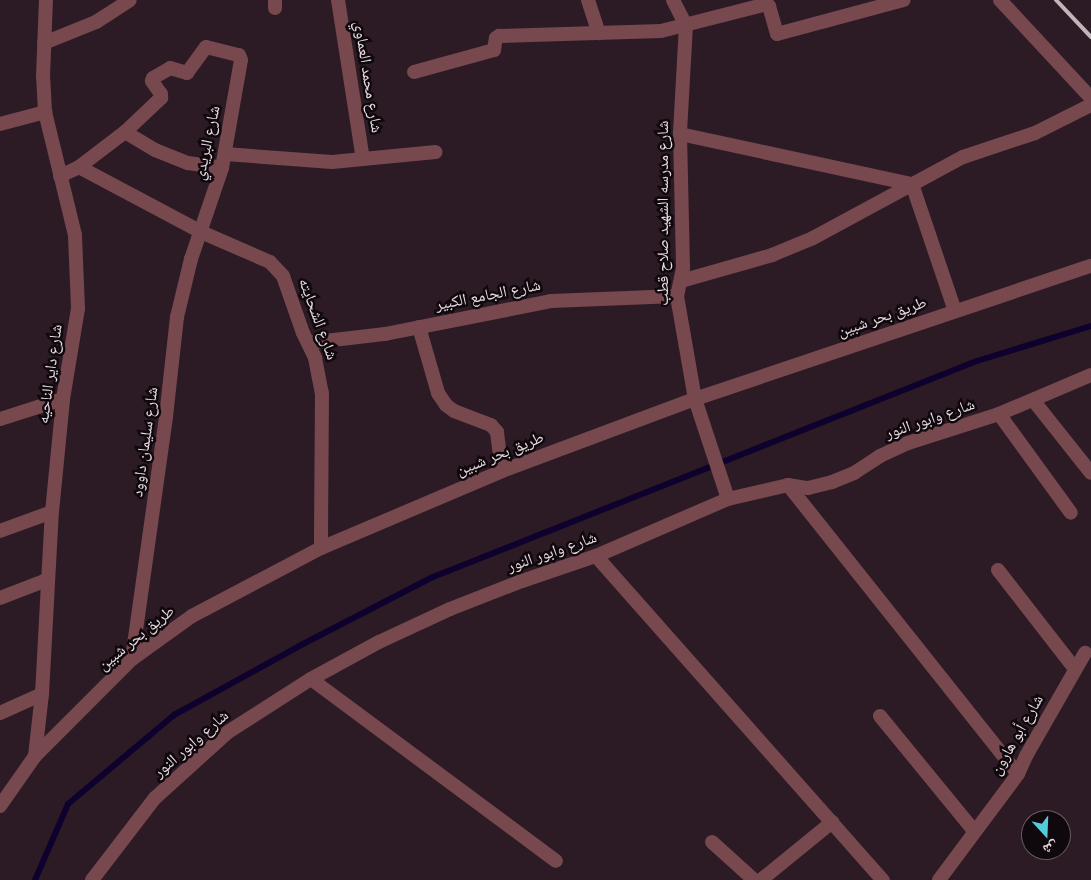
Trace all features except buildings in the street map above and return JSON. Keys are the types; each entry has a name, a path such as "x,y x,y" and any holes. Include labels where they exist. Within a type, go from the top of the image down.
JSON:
{"street":[{"name":"شارع داير الناحيه","path":"35,756 42,694 52,512 63,398 78,308 74,235 45,112 44,43 46,0"},
{"path":"44,43 96,22 130,0"},
{"name":"شارع محمد العماوي","path":"338,0 363,159"},
{"path":"588,0 599,33"},
{"path":"673,0 686,25"},
{"path":"414,72 494,50 496,38 499,36 661,30 768,4 777,34 904,0"},
{"path":"1000,0 1091,98"},
{"name":"شارع مدرسه الشهيد صلاح قطب","path":"686,25 680,134 683,268 677,296 695,399 728,499"},
{"name":"شارع البريدي","path":"125,132 161,98 161,94 152,80 168,68 187,73 204,49 208,47 238,53 241,60 225,154 202,232"},
{"path":"681,281 772,255 813,238 963,157 1035,132 1091,105"},
{"path":"0,124 45,112"},
{"path":"60,176 79,168 125,132 155,150 188,163 222,168"},
{"path":"680,134 912,184"},
{"path":"225,154 332,162 436,152"},
{"name":"شارع الشحايته","path":"79,168 202,232 270,262 278,268 283,276 315,358 322,393 321,548"},
{"path":"912,184 955,311"},
{"name":"شارع سليمان داوود","path":"132,659 166,417 177,317 191,260 202,232"},
{"name":"طريق بحر شبين","path":"0,806 4,795 35,756 132,659 192,616 321,548 502,471 695,399 1091,266"},
{"name":"شارع الجامع الكبير","path":"308,342 385,334 551,301 677,296"},
{"path":"419,327 438,393 446,405 454,411 491,425 497,432 502,471"},
{"name":"شارع وابور النور","path":"92,880 155,798 220,738 311,679 379,642 450,609 522,580 596,556 728,499 788,485 808,488 832,482 854,473 880,456 908,442 999,414 1091,375"},
{"path":"0,419 63,398"},
{"path":"1033,400 1091,473"},
{"path":"999,414 1071,513"},
{"path":"788,485 1018,774"},
{"path":"0,530 52,512"},
{"path":"596,556 883,880"},
{"path":"998,570 1075,669"},
{"path":"0,598 48,580"},
{"name":"شارع أبو هارون","path":"939,880 1018,774 1026,756 1085,653"},
{"path":"311,679 556,861"},
{"path":"0,713 42,694"},
{"path":"880,716 974,832"},
{"path":"760,880 832,822"},
{"path":"712,842 754,880"}],"waterway":[{"path":"35,880 68,804 174,715 303,644 433,577 977,361 1091,326"}],"railway":[{"path":"1056,0 1091,37"}]}
